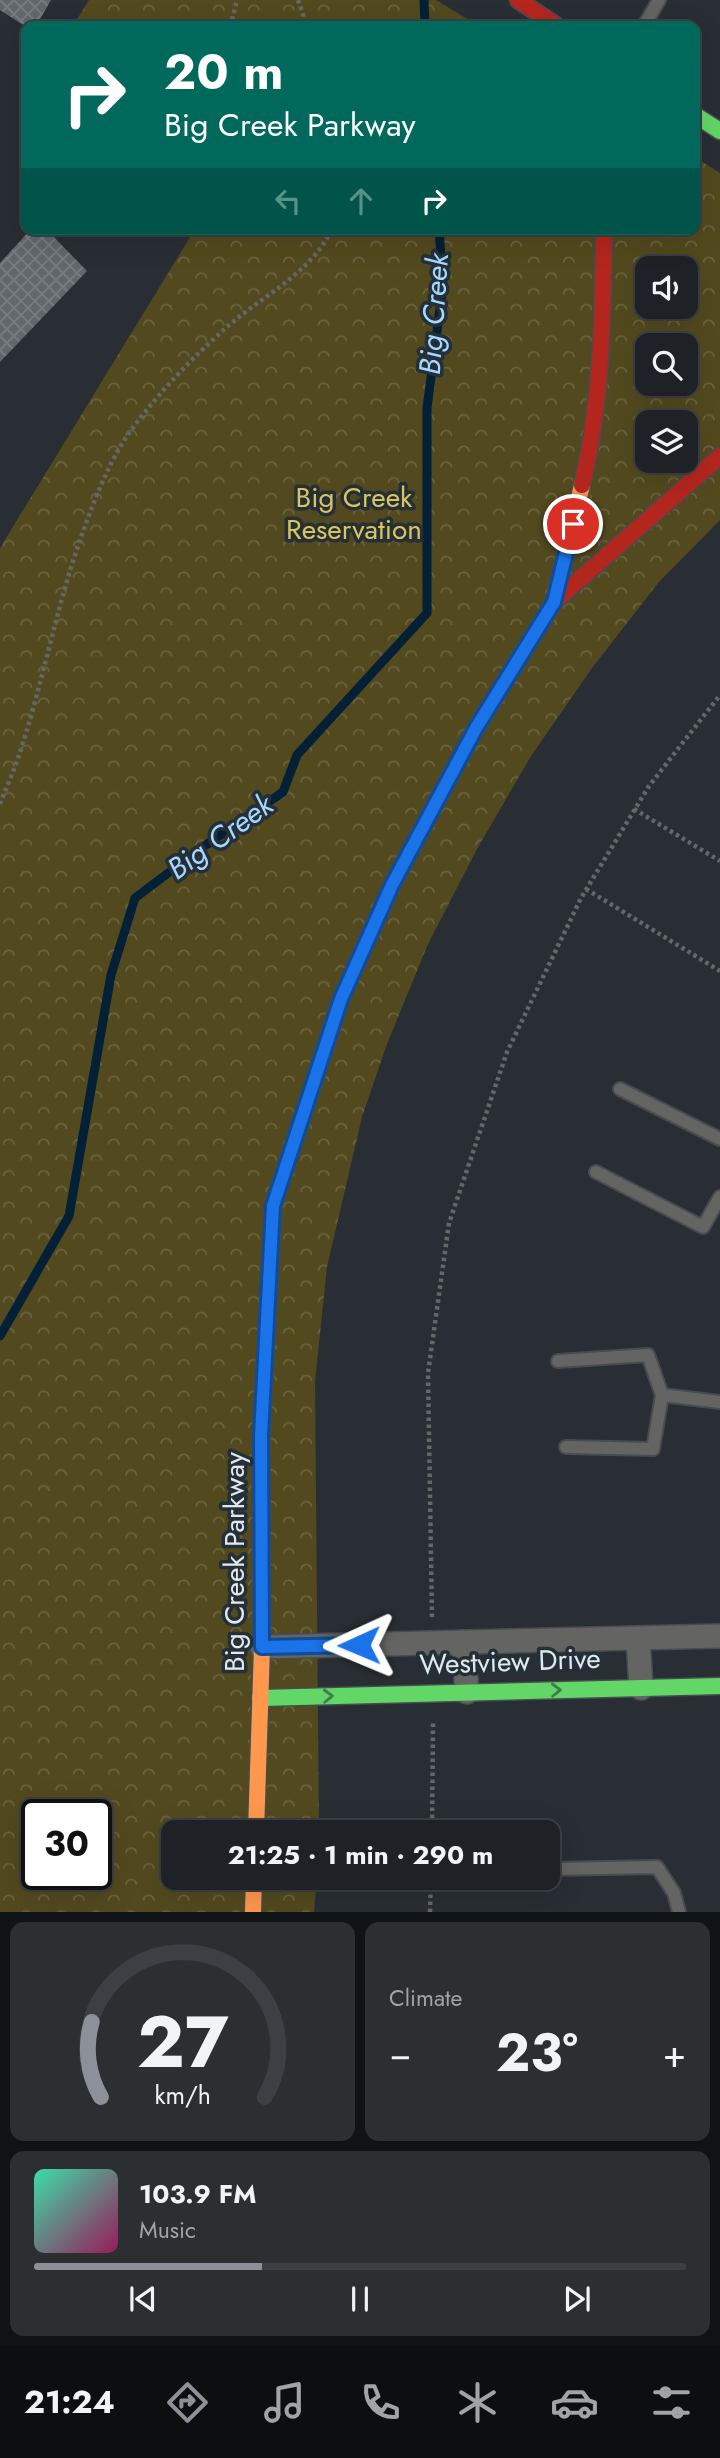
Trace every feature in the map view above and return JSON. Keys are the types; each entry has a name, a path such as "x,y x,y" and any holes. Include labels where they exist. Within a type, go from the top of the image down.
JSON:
{"street":[{"path":"518,0 550,21"},
{"path":"700,118 720,131"},
{"name":"Big Creek Parkway","path":"554,602 591,446 603,334 604,235"},
{"name":"Big Creek Parkway","path":"256,1820 262,1647 261,1435 273,1206 341,999 392,885 476,728 554,602 720,456"},
{"name":"Westview Drive","path":"262,1647 720,1636"},
{"path":"638,1638 641,1688"},
{"path":"463,1642 467,1692"},
{"name":"Westview Drive","path":"260,1698 720,1686"},
{"path":"253,1912 254,1890"}],"lane":[{"path":"646,21 659,0"},
{"path":"620,1089 720,1139"},
{"path":"596,1172 703,1227 720,1197"},
{"path":"558,1361 648,1355 662,1395 653,1450 566,1447"},
{"path":"662,1395 720,1402"},
{"path":"560,1870 657,1867 674,1893 679,1912"}],"path":[{"path":"232,21 237,0"},
{"path":"298,0 303,21"},
{"path":"0,804 19,755 62,592 100,487 124,442 146,410 183,369 230,325 310,262 328,235"},
{"path":"432,1643 428,1373 449,1223 508,1052 586,889 649,786 720,695"},
{"path":"634,809 720,861"},
{"path":"586,889 720,971"},
{"path":"432,1820 433,1693"},
{"path":"430,1912 431,1890"}],"green space":[{"path":"89,0 436,0 471,21 76,21"},
{"name":"Big Creek Reservation","path":"700,160 720,173 720,520 658,583 592,668 531,756 477,849 428,944 387,1044 362,1117 327,1267 315,1382 319,1820 161,1820 161,1890 316,1890 314,1912 0,1912 0,548 191,235 700,235"}],"building":[{"path":"0,0 51,0 39,21 21,21 21,23 0,10"},
{"path":"26,235 52,235 87,271 0,362 0,263"}],"waterway":[{"name":"Big Creek","path":"424,0 425,21"},
{"name":"Big Creek","path":"0,1336 69,1216 111,975 135,898 283,792 297,755 427,613 427,408 443,285 439,235"}],"traffic: fast":[{"path":"700,118 720,131"},
{"path":"260,1698 720,1686"}],"traffic: slow":[{"path":"360,956 392,885 476,728 554,602 582,485"},
{"path":"256,1820 262,1647 261,1435 271,1247"},
{"path":"253,1912 254,1890"}],"traffic: jam":[{"path":"518,0 550,21"},
{"path":"582,485 597,390 602,326 604,235"},
{"path":"554,602 720,456"},
{"path":"271,1247 273,1206 341,999 360,956"}],"route":[{"path":"359,1645 262,1647 261,1435 273,1206 341,999 392,885 476,728 554,602 573,524"}]}
